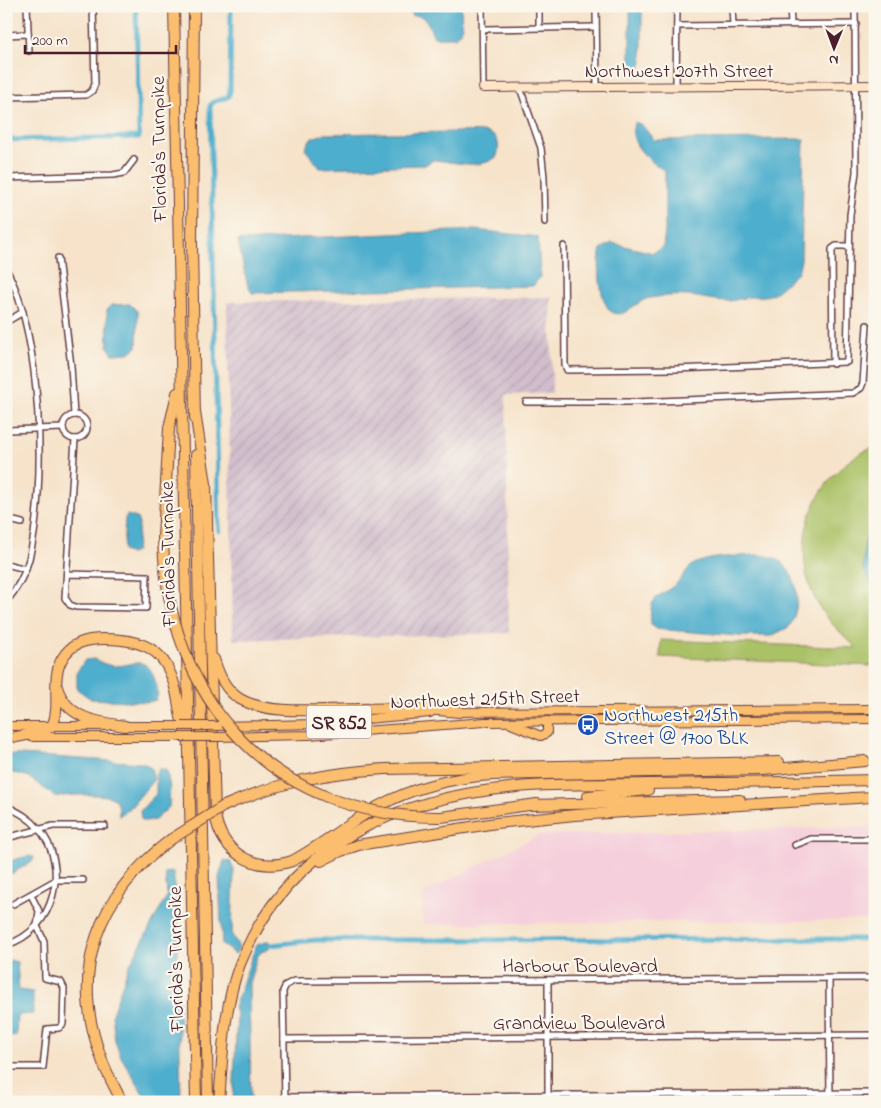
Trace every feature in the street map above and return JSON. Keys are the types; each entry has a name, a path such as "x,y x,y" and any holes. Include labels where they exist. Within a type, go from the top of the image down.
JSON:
{"highway":[{"path":"169,6 173,58"},
{"name":"Florida's Turnpike","path":"174,6 173,58 196,1102"},
{"name":"Florida's Turnpike","path":"194,6 192,244 208,1102"},
{"path":"180,378 169,428 163,537 164,579 178,638 197,681 238,737 276,770 299,784 342,802 395,815 441,817 588,796 696,788 719,784"},
{"path":"195,412 206,484 216,821 223,840 233,851 251,862 264,865 292,861 390,800 416,790 462,778 499,775 763,770 870,761"},
{"path":"11,737 42,732 52,726 55,717 56,684 60,662 70,648 79,642 95,639 125,639 142,642 158,653 169,669 176,688 181,722 188,739"},
{"path":"211,651 229,690 239,698 258,706 283,709 422,708 459,712"},
{"path":"56,684 63,701 74,712 98,722 125,726"},
{"path":"122,1102 100,1057 91,1022 88,988 92,952 104,917 123,884 142,864 170,840 224,806 281,784 341,772 384,769 870,761"},
{"path":"219,1102 225,1026 232,989 240,963 258,930 284,891 332,846 380,818 427,802 516,787 875,780"},
{"path":"258,930 294,886 313,868 341,851 358,845 496,823 575,814 875,797"},
{"path":"531,805 585,802 857,798"}],"main road":[{"name":"Northwest 215th Street","path":"6,726 316,724 459,712 875,709"},
{"name":"Northwest 215th Street","path":"11,737 218,738 309,735 420,725 504,721 875,718"},
{"path":"504,721 541,736 547,733 547,721"}],"street":[{"path":"28,6 29,50"},
{"path":"6,98 86,95 92,91 95,84 93,6"},
{"path":"482,6 483,88"},
{"path":"539,6 539,28"},
{"path":"596,6 596,86"},
{"path":"676,86 677,6"},
{"path":"732,6 733,25"},
{"path":"790,6 791,24"},
{"path":"564,246 565,365 567,370 844,364 848,359 850,214 856,172 857,85 855,6"},
{"path":"677,26 856,24"},
{"path":"483,29 596,27"},
{"path":"6,35 28,34"},
{"name":"Northwest 207th Street","path":"483,88 875,85"},
{"path":"520,88 541,148 545,222"},
{"path":"6,178 124,174 134,160"},
{"path":"6,222 6,229"},
{"path":"833,364 832,249 836,246 849,246"},
{"path":"58,258 71,366 74,415"},
{"path":"6,269 18,294 23,312 30,351 37,428 37,505 33,540 26,569 6,602"},
{"path":"6,322 23,312"},
{"path":"526,402 635,402 854,393 861,388 863,383 867,325"},
{"path":"74,415 84,419 86,427 84,435 75,439 66,435 63,428 65,419 74,415"},
{"path":"6,422 6,499"},
{"path":"7,430 63,428"},
{"path":"67,574 147,576 146,608 76,607 70,605 65,598 75,439"},
{"path":"6,519 22,523"},
{"path":"6,564 26,569"},
{"path":"6,806 26,816 39,829 52,849 56,880 54,896 44,918 37,926 23,936 6,945"},
{"path":"6,838 53,826 104,826"},
{"path":"795,845 812,839 875,840"},
{"path":"13,904 56,880 83,880"},
{"path":"6,1067 43,1067 47,1029 59,1028 63,1024 64,988 61,982 45,978 44,941 37,926 39,912 31,895"},
{"path":"829,978 830,1102"},
{"name":"Harbour Boulevard","path":"284,1039 283,991 286,984 294,981 875,978"},
{"path":"548,980 548,1099"},
{"name":"Grandview Boulevard","path":"284,1039 875,1035"},
{"path":"284,1039 285,1099 548,1099 875,1093"},
{"path":"6,1101 60,1101"}],"shaded area":[{"path":"551,297 552,393 506,395 509,633 233,640 227,302"},
{"path":"875,827 875,920 423,924 423,893 539,835"}],"green space":[{"path":"875,448 875,666 660,657 661,640 856,648 831,622 816,601 807,575 804,558 805,541 813,508 820,493 830,479 853,458"}],"water":[{"path":"410,6 461,6 462,29 455,37 434,37 424,19 412,16"},
{"path":"630,6 642,6 642,62 638,75 633,75 630,65"},
{"path":"635,122 642,125 654,140 804,139 801,260 798,272 778,290 767,296 727,301 689,296 664,296 645,299 623,313 614,313 609,309 605,303 600,284 599,263 601,249 612,243 653,253 663,247 665,232 665,171 647,157 636,144 633,130"},
{"path":"478,132 492,135 497,140 499,146 497,156 491,161 467,164 433,160 425,165 320,168 305,149 311,138 325,134"},
{"path":"475,230 538,237 540,277 533,286 252,293 247,283 238,241"},
{"path":"130,304 138,312 137,347 129,353 113,354 108,347 107,309 111,305"},
{"path":"127,515 137,518 139,524 136,551 131,554 123,551 125,518"},
{"path":"875,522 875,590 863,568 865,540"},
{"path":"758,555 779,560 792,576 797,593 797,602 793,620 789,627 771,636 739,636 657,629 651,625 653,602 677,583 690,567 696,563 732,556"},
{"path":"94,659 113,666 138,663 147,666 155,680 158,692 156,700 148,702 91,699 77,689 77,672 85,660"},
{"path":"6,754 143,763 151,768 154,779 131,807 119,816 118,803 112,797 87,795 56,797 27,776 9,772 6,768"},
{"path":"160,768 167,771 170,788 169,807 155,820 144,821 141,819 140,811 156,794 156,773"},
{"path":"28,856 34,857 33,861 6,877 6,862"},
{"path":"224,861 230,861 234,870 232,935 239,947 236,954 222,945 219,877"},
{"path":"173,872 177,904 181,1102 148,1102 120,1055 115,1041 112,1014 128,968 167,896 165,873"},
{"path":"269,941 269,949 261,952 257,957 249,983 251,1102 233,1102 237,1015 234,1008 256,945"},
{"path":"10,960 17,962 19,990 33,992 33,1014 17,1015 16,1036 6,1038 6,997 9,988 8,964"}],"waterway":[{"path":"6,140 139,137 136,6"},
{"path":"219,531 210,106 213,102 228,97 230,91 231,6"},
{"path":"262,946 315,940 875,939"}],"place":[{"name":"Northwest 215th Street @ 1700 BLK","path":"588,725"}]}
